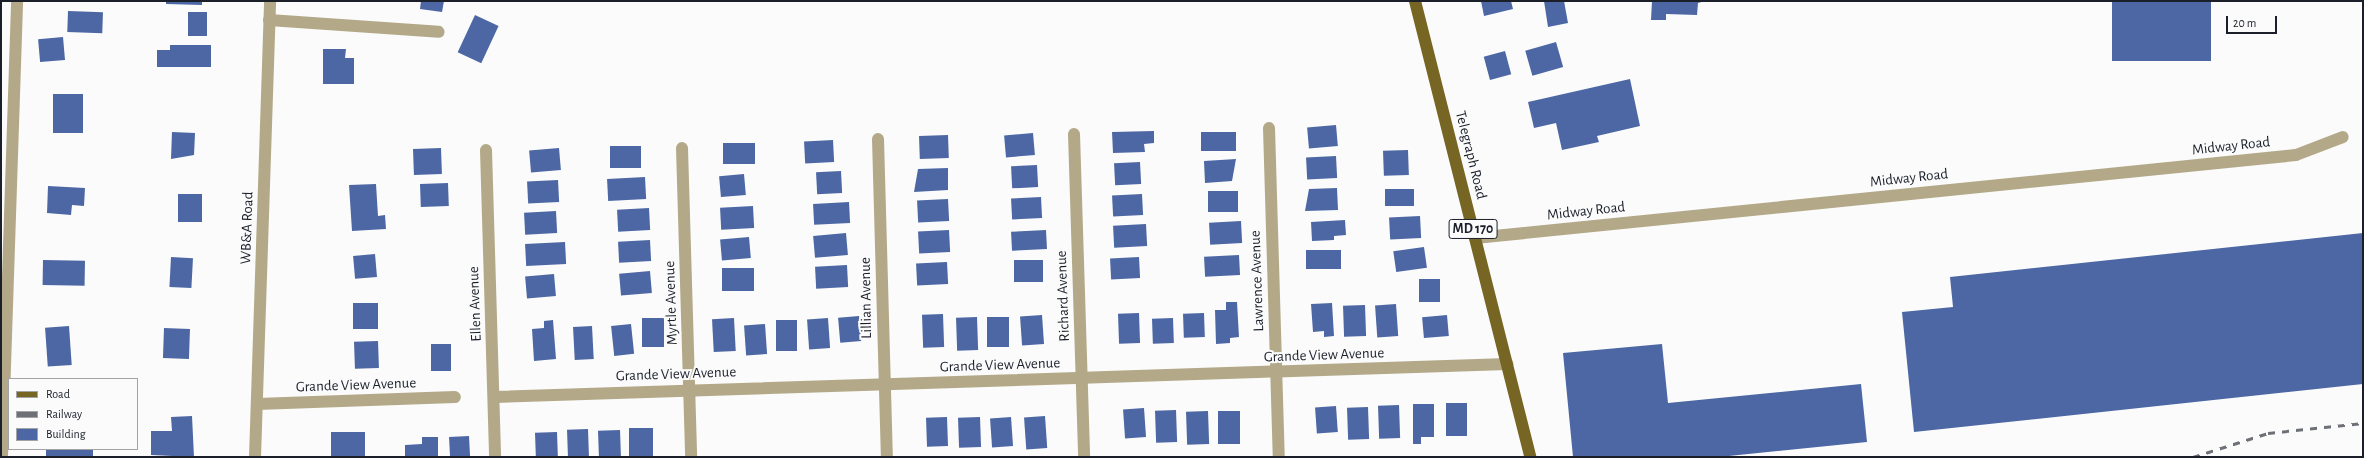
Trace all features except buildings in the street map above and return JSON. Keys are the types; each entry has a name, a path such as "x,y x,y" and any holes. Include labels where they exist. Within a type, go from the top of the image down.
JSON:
{"main road":[{"name":"Telegraph Road","path":"1415,1 1530,457"}],"street":[{"path":"2,457 17,1"},
{"name":"WB&A Road","path":"255,457 270,1"},
{"path":"269,20 440,32"},
{"name":"Lawrence Avenue","path":"1269,128 1279,457"},
{"name":"Richard Avenue","path":"1074,134 1084,457"},
{"name":"Midway Road","path":"1475,238 2296,155 2343,137"},
{"name":"Lillian Avenue","path":"878,139 887,457"},
{"name":"Myrtle Avenue","path":"682,148 691,457"},
{"name":"Ellen Avenue","path":"486,150 495,457"},
{"name":"Grande View Avenue","path":"494,396 689,389 1081,379 1507,364"},
{"name":"Grande View Avenue","path":"257,404 455,398"}],"railway":[{"path":"2193,457 2268,433 2363,423"}]}
